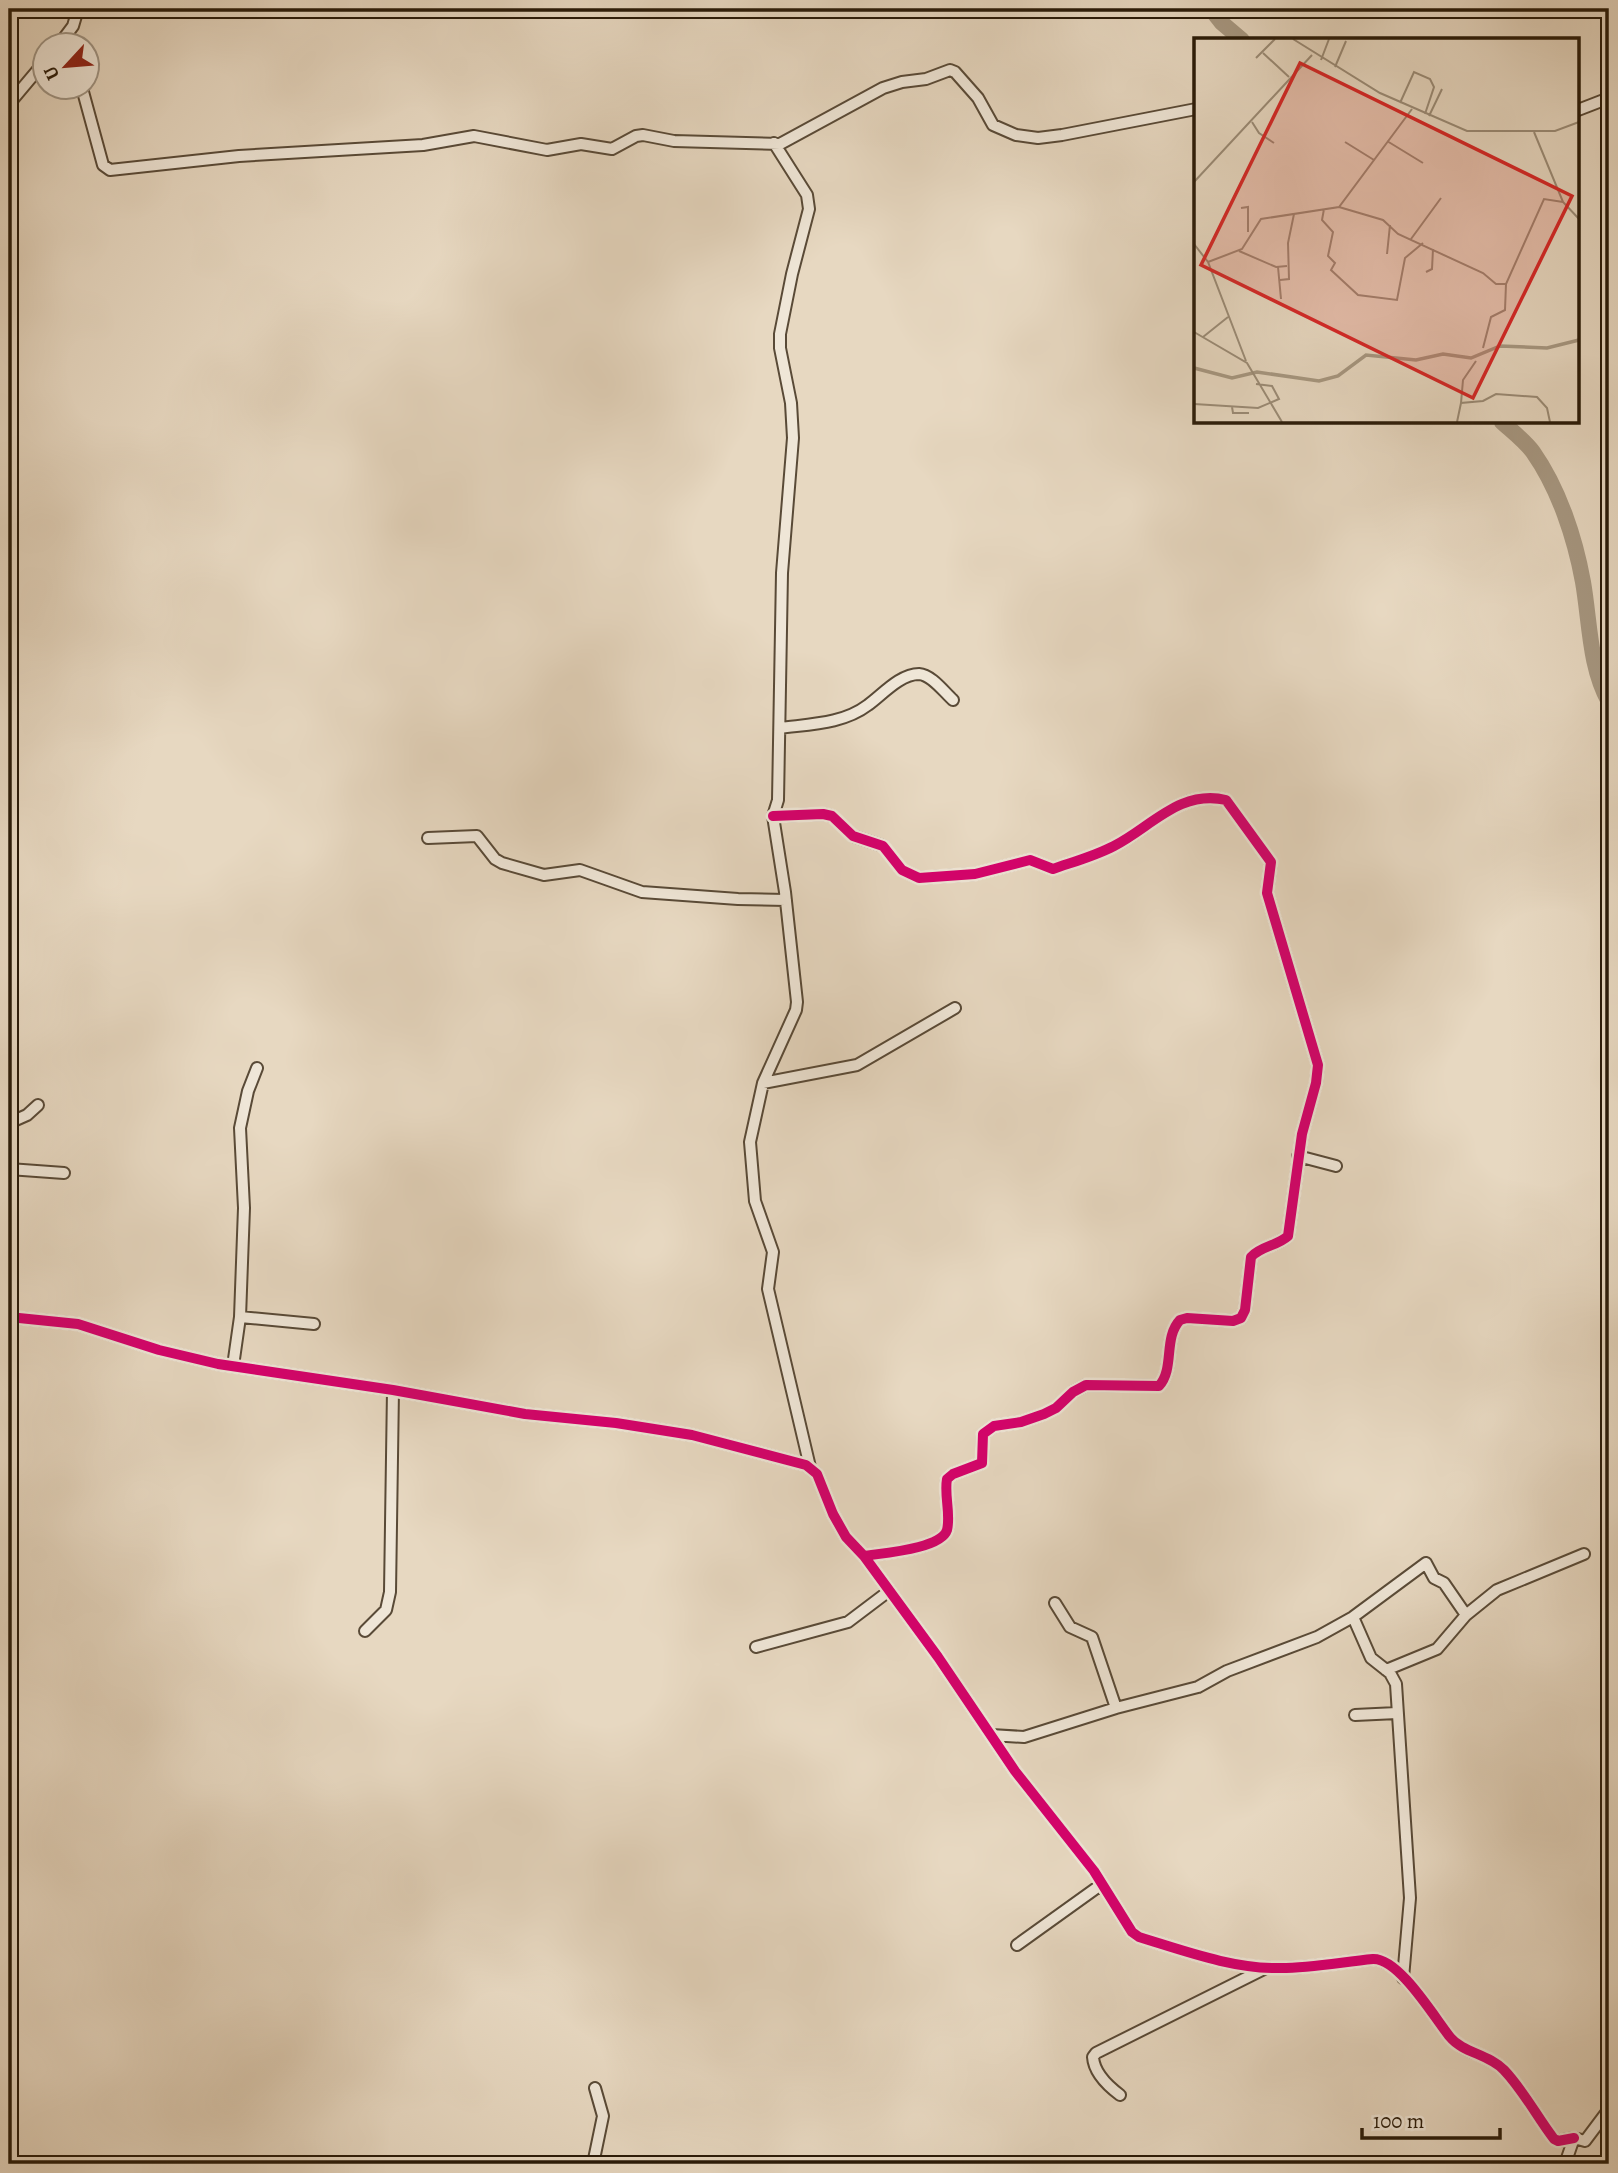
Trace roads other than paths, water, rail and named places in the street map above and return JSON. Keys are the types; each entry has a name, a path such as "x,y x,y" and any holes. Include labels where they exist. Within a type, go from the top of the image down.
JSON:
{"street":[{"path":"72,32 78,9"},
{"path":"86,102 104,168 110,170 239,156 423,145 474,136 554,150 581,144 614,148 643,135 674,141 783,143 883,88 950,70 956,72 978,98 993,125 1016,135 1038,138 1062,135 1194,109"},
{"path":"9,104 32,77"},
{"path":"1580,109 1609,98"},
{"path":"774,143 807,195 809,209 780,334 793,431 782,573 778,800 773,816 786,900 797,1006 763,1083 750,1142 755,1201 773,1252 768,1289 810,1467"},
{"path":"780,728 853,715 901,680 916,674 926,676 953,700"},
{"path":"773,816 832,816 853,836 883,846 909,875 930,878 975,874 1030,860 1053,869 1116,845 1178,805 1202,799 1226,800 1271,862 1267,893 1318,1065 1318,1077 1301,1134 1288,1236 1283,1241 1255,1252 1251,1257 1245,1310 1241,1318 1233,1321 1186,1318 1180,1320 1172,1332 1166,1376 1158,1386 1086,1385 1044,1414 989,1428 983,1434 981,1465 953,1474 947,1479 947,1529 943,1537 926,1546 864,1556"},
{"path":"428,838 477,836 495,859 502,863 544,874 580,870 642,892 728,899 786,900"},
{"path":"763,1083 857,1065 955,1008"},
{"path":"233,1366 240,1317 244,1208 240,1128 248,1091 257,1068"},
{"path":"9,1123 27,1115 38,1105"},
{"path":"1298,1156 1336,1166"},
{"path":"9,1169 64,1173"},
{"path":"9,1317 78,1324 170,1353 233,1366 393,1390 525,1414 616,1423 692,1435 810,1467 817,1474 833,1514 846,1536 864,1556 947,1670 1015,1771 1072,1842 1130,1929 1139,1937 1197,1955 1266,1968 1379,1959 1404,1978 1454,2042 1503,2069 1536,2110 1554,2139 1558,2141 1574,2138 1586,2141 1609,2109"},
{"path":"240,1317 314,1324"},
{"path":"365,1631 386,1610 390,1600 393,1390"},
{"path":"1386,1670 1437,1649 1466,1615 1497,1590 1584,1554"},
{"path":"991,1735 1024,1737 1116,1708 1198,1687 1256,1659 1317,1636 1353,1617 1426,1563 1434,1578 1444,1583 1466,1615"},
{"path":"756,1647 848,1622 889,1591"},
{"path":"1055,1603 1066,1623 1091,1637 1116,1708"},
{"path":"1353,1617 1371,1658 1390,1673 1396,1684 1410,1898 1404,1978"},
{"path":"1355,1715 1397,1713"},
{"path":"1017,1945 1102,1884"},
{"path":"1120,2095 1110,2088 1096,2067 1093,2057 1096,2053 1266,1968"},
{"path":"593,2164 603,2116 595,2088"},
{"path":"1565,2164 1574,2138"},
{"path":"9,2161 20,2164"}],"waterway":[{"path":"1211,9 1240,38"},
{"path":"1504,424 1533,452 1551,482 1565,514 1583,582 1597,674 1609,702"}]}
